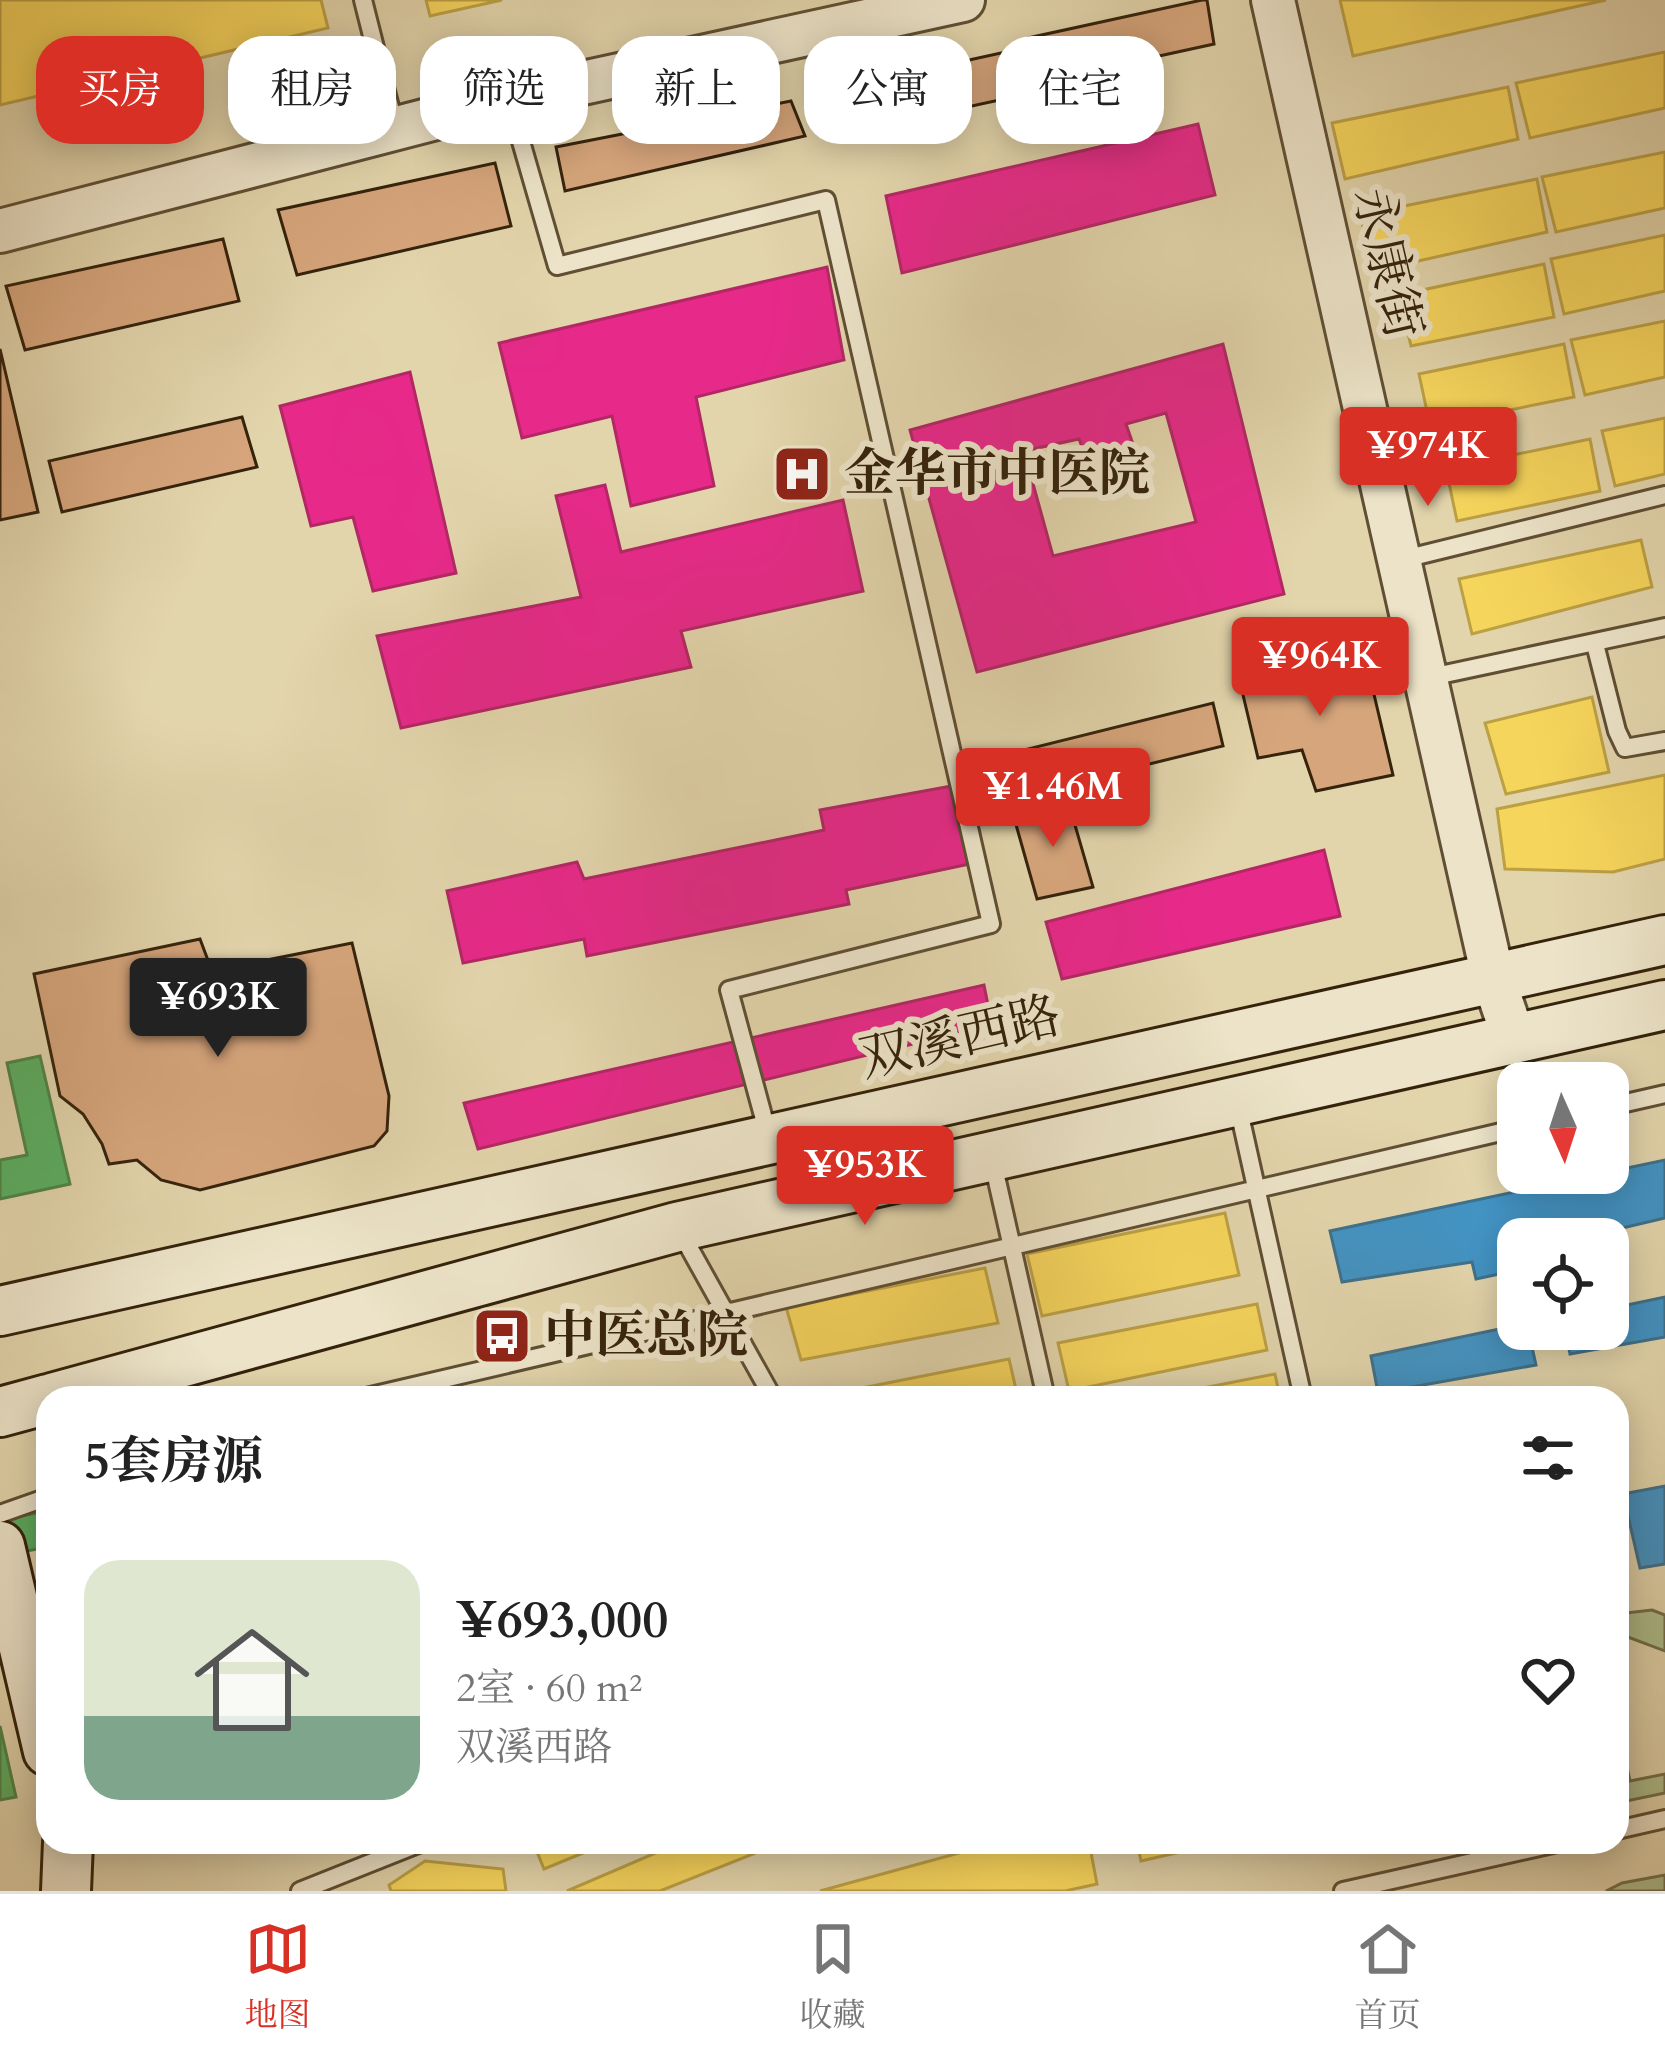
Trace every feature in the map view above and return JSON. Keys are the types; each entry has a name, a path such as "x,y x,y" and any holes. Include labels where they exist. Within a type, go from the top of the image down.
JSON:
{"main road":[{"name":"双溪西路","path":"0,1311 1665,940"},
{"path":"94,1386 677,1227 1665,1005"},
{"path":"0,1412 36,1402"},
{"path":"0,1546 36,1700"},
{"path":"66,1891 68,1854"}],"street":[{"name":"永康街","path":"1273,0 1492,977 1514,1039"},
{"path":"588,82 958,1"},
{"path":"0,230 333,144"}],"lane":[{"path":"363,0 372,36"},
{"path":"522,144 557,266 826,200 991,924 729,990 770,1139"},
{"path":"1400,560 1665,495"},
{"path":"1426,678 1665,627"},
{"path":"1595,644 1616,731 1625,748 1665,741"},
{"path":"1629,1102 1665,1094"},
{"path":"1237,1101 1300,1386"},
{"path":"413,1386 1497,1133"},
{"path":"992,1156 1043,1386"},
{"path":"677,1227 765,1386"},
{"path":"0,1514 36,1501"},
{"path":"1629,1827 1665,1819"},
{"path":"300,1891 393,1854"},
{"path":"1343,1891 1508,1854"}],"green space":[{"path":"1652,1610 1665,1615 1665,1651 1629,1637 1629,1613"},
{"path":"1665,1774 1665,1793 1629,1800 1629,1776 1630,1781"},
{"path":"1665,1875 1665,1891 1606,1891 1622,1883"}],"building: 住宅":[{"path":"0,0 321,0 328,28 294,36 228,36 228,51 204,57 204,36 36,36 36,97 0,105"},
{"path":"426,0 502,0 430,16"},
{"path":"1340,0 1606,0 1353,56"},
{"path":"1665,52 1665,108 1530,138 1516,83"},
{"path":"1508,87 1518,139 1345,179 1332,123"},
{"path":"1665,152 1665,208 1556,232 1542,177"},
{"path":"1537,179 1547,232 1374,271 1360,215"},
{"path":"1665,235 1665,291 1564,314 1551,259"},
{"path":"1544,264 1554,317 1411,346 1399,295"},
{"path":"1665,321 1665,377 1585,395 1571,340"},
{"path":"1564,344 1574,397 1430,426 1419,374"},
{"path":"1665,418 1665,474 1615,486 1602,431"},
{"path":"1590,439 1600,491 1457,521 1446,469"},
{"path":"1641,540 1652,587 1472,634 1459,579"},
{"path":"1592,697 1609,772 1506,794 1485,723"},
{"path":"1665,775 1665,859 1613,872 1505,869 1497,809"},
{"path":"1225,1213 1239,1275 1042,1316 1027,1254"},
{"path":"985,1268 998,1323 801,1360 786,1307"},
{"path":"1257,1304 1267,1350 1093,1386 1068,1386 1058,1343"},
{"path":"1009,1359 1015,1386 872,1386"},
{"path":"1275,1374 1278,1386 1214,1386"},
{"path":"538,1854 581,1854 544,1869"},
{"path":"653,1854 753,1854 660,1891 567,1891"},
{"path":"955,1854 1091,1854 1097,1884 1065,1891 820,1891"},
{"path":"1140,1854 1172,1854 1141,1861"},
{"path":"425,1861 503,1869 506,1891 391,1891 389,1885"}],"building: 学校":[{"path":"1665,1160 1665,1218 1629,1226 1629,1218 1497,1218 1497,1274 1476,1279 1472,1262 1342,1282 1330,1231 1505,1194 1629,1194 1629,1168"},
{"path":"1665,1297 1665,1337 1629,1343 1629,1305"},
{"path":"1497,1329 1497,1350 1533,1350 1536,1365 1418,1386 1377,1386 1371,1356"},
{"path":"1665,1486 1665,1564 1640,1568 1629,1520 1629,1493"}],"building: 医疗":[{"path":"1198,124 1215,195 902,273 886,196 1111,144 1164,144 1164,132"},
{"path":"827,267 844,360 696,397 714,486 631,506 612,416 522,438 499,343"},
{"path":"1223,344 1284,594 977,672 910,430","holes":["1166,413 1196,522 1053,556 1024,451 1079,439 1087,460 1134,447 1126,424"]},
{"path":"410,372 456,573 373,591 353,517 311,526 280,406"},
{"path":"605,485 621,552 843,500 863,591 681,631 691,667 401,728 377,636 581,597 556,496"},
{"path":"957,785 974,863 846,890 849,904 587,956 584,939 463,963 447,891 577,862 584,879 824,830 820,810"},
{"path":"1324,850 1340,916 1062,979 1046,922"},
{"path":"984,985 992,1025 478,1149 464,1103"}],"building: 公共":[{"path":"40,1056 70,1184 0,1199 0,1160 27,1155 7,1063"},
{"path":"36,1513 36,1549 0,1556 0,1520"},
{"path":"0,1726 16,1797 0,1800"}],"building: 其他":[{"path":"1207,0 1214,44 1164,55 1164,36 1037,36"},
{"path":"996,54 996,101 972,106 972,59"},
{"path":"791,101 804,136 780,142 780,103"},
{"path":"612,136 612,144 770,144 565,191 556,147"},
{"path":"495,163 511,226 297,275 278,210"},
{"path":"223,239 239,301 25,350 6,286"},
{"path":"0,349 38,512 0,520"},
{"path":"242,417 257,467 62,512 49,461"},
{"path":"1364,652 1393,775 1316,791 1302,750 1258,758 1239,678"},
{"path":"1213,703 1223,746 1006,799 992,758"},
{"path":"1068,801 1093,887 1037,899 1013,814"},
{"path":"200,939 212,971 352,943 389,1096 387,1131 374,1146 200,1190 161,1180 137,1160 109,1164 83,1114 60,1096 34,974"}],"place":[{"name":"金华市中医院","path":"802,474"},
{"name":"中医总院","path":"502,1336"}]}
